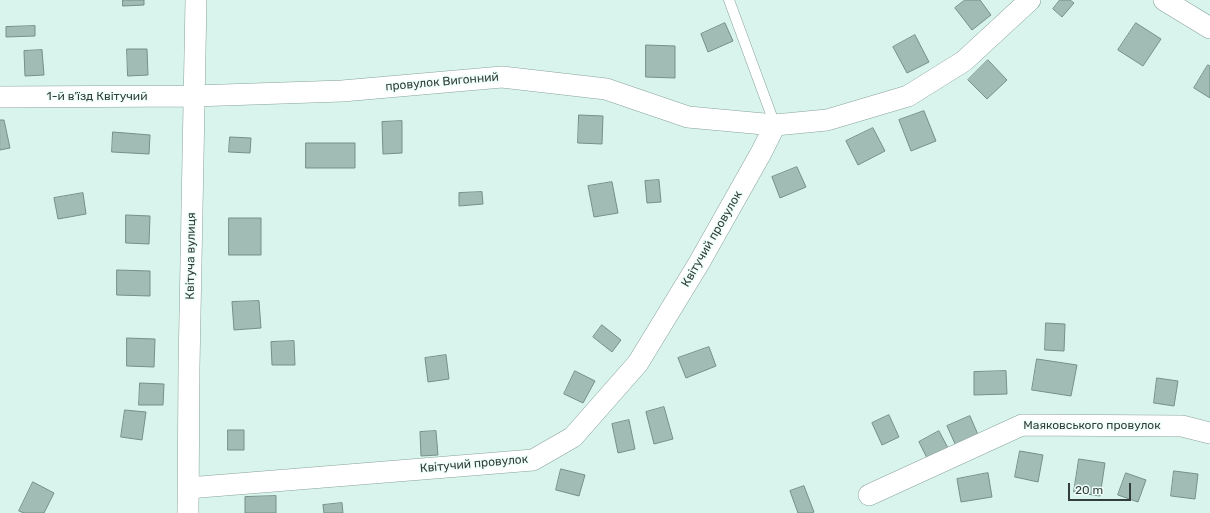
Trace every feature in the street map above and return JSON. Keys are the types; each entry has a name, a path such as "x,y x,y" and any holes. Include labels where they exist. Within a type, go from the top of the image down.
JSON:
{"street":[{"name":"Квітуча вулиця","path":"188,513 196,0"},
{"name":"провулок Вигонний","path":"194,96 342,91 502,77 606,89 688,117 775,125 828,120 908,96 964,60 1030,0"},
{"path":"1164,0 1210,28"},
{"name":"1-й в'їзд Квітучий","path":"0,98 194,96"},
{"name":"Квітучий провулок","path":"188,488 533,460 573,437 638,363 699,263 761,153 775,125"},
{"name":"Маяковського провулок","path":"869,495 1022,425 1182,426 1210,433"}],"lane":[{"path":"729,0 775,125"}],"building":[{"path":"123,0 144,0 144,5 123,6"},
{"path":"965,0 980,0 991,15 972,30 955,8"},
{"path":"1060,0 1070,0 1074,3 1062,17 1053,9"},
{"path":"725,23 733,41 708,52 701,34"},
{"path":"1136,23 1161,39 1143,66 1118,50"},
{"path":"35,26 35,36 6,37 6,27"},
{"path":"915,35 929,62 907,73 893,47"},
{"path":"646,45 675,46 675,78 646,77"},
{"path":"127,49 147,49 148,75 128,76"},
{"path":"42,50 44,75 25,76 24,51"},
{"path":"988,60 1007,80 987,99 968,80"},
{"path":"1208,65 1210,66 1210,98 1194,88"},
{"path":"924,111 936,141 911,151 899,120"},
{"path":"579,115 603,116 602,144 578,143"},
{"path":"0,120 4,120 10,148 0,150"},
{"path":"402,121 402,153 383,154 382,122"},
{"path":"873,128 885,151 858,165 846,141"},
{"path":"113,132 150,135 149,154 112,152"},
{"path":"230,137 251,138 250,153 229,152"},
{"path":"306,143 355,143 355,168 306,168"},
{"path":"797,167 806,187 780,198 772,177"},
{"path":"659,180 661,202 647,203 645,181"},
{"path":"612,182 618,213 594,217 588,186"},
{"path":"482,192 483,204 459,206 459,193"},
{"path":"83,193 86,214 58,219 54,198"},
{"path":"126,215 150,216 149,244 126,243"},
{"path":"229,218 261,218 261,255 229,255"},
{"path":"117,270 150,271 150,296 117,295"},
{"path":"259,301 261,328 234,330 232,302"},
{"path":"1046,323 1065,324 1064,351 1045,350"},
{"path":"602,325 621,340 612,352 593,337"},
{"path":"127,338 155,339 154,367 127,366"},
{"path":"294,341 295,365 272,365 271,342"},
{"path":"709,347 716,366 686,378 678,358"},
{"path":"446,355 449,379 428,382 425,358"},
{"path":"1037,359 1077,365 1071,396 1032,390"},
{"path":"575,371 595,381 583,403 564,394"},
{"path":"1006,371 1007,394 974,395 974,372"},
{"path":"1157,378 1178,381 1174,406 1154,403"},
{"path":"140,383 164,384 163,405 139,405"},
{"path":"664,407 673,439 654,444 646,412"},
{"path":"125,410 146,412 142,440 121,437"},
{"path":"889,415 899,437 882,445 872,423"},
{"path":"970,416 979,437 956,446 947,426"},
{"path":"629,420 635,449 618,453 612,424"},
{"path":"228,430 244,430 244,450 228,450"},
{"path":"436,431 438,455 421,456 420,432"},
{"path":"939,431 948,448 927,458 919,442"},
{"path":"1020,451 1043,455 1038,482 1015,477"},
{"path":"1079,459 1105,463 1100,496 1074,492"},
{"path":"561,469 585,475 579,496 556,490"},
{"path":"1174,471 1198,474 1195,499 1171,496"},
{"path":"988,473 992,497 961,502 957,479"},
{"path":"1126,473 1146,480 1138,502 1118,495"},
{"path":"33,482 54,493 44,513 24,513 19,511"},
{"path":"804,486 814,512 812,513 798,513 790,491"},
{"path":"276,496 276,513 245,513 245,497"},
{"path":"342,503 343,513 324,513 323,505"}]}
